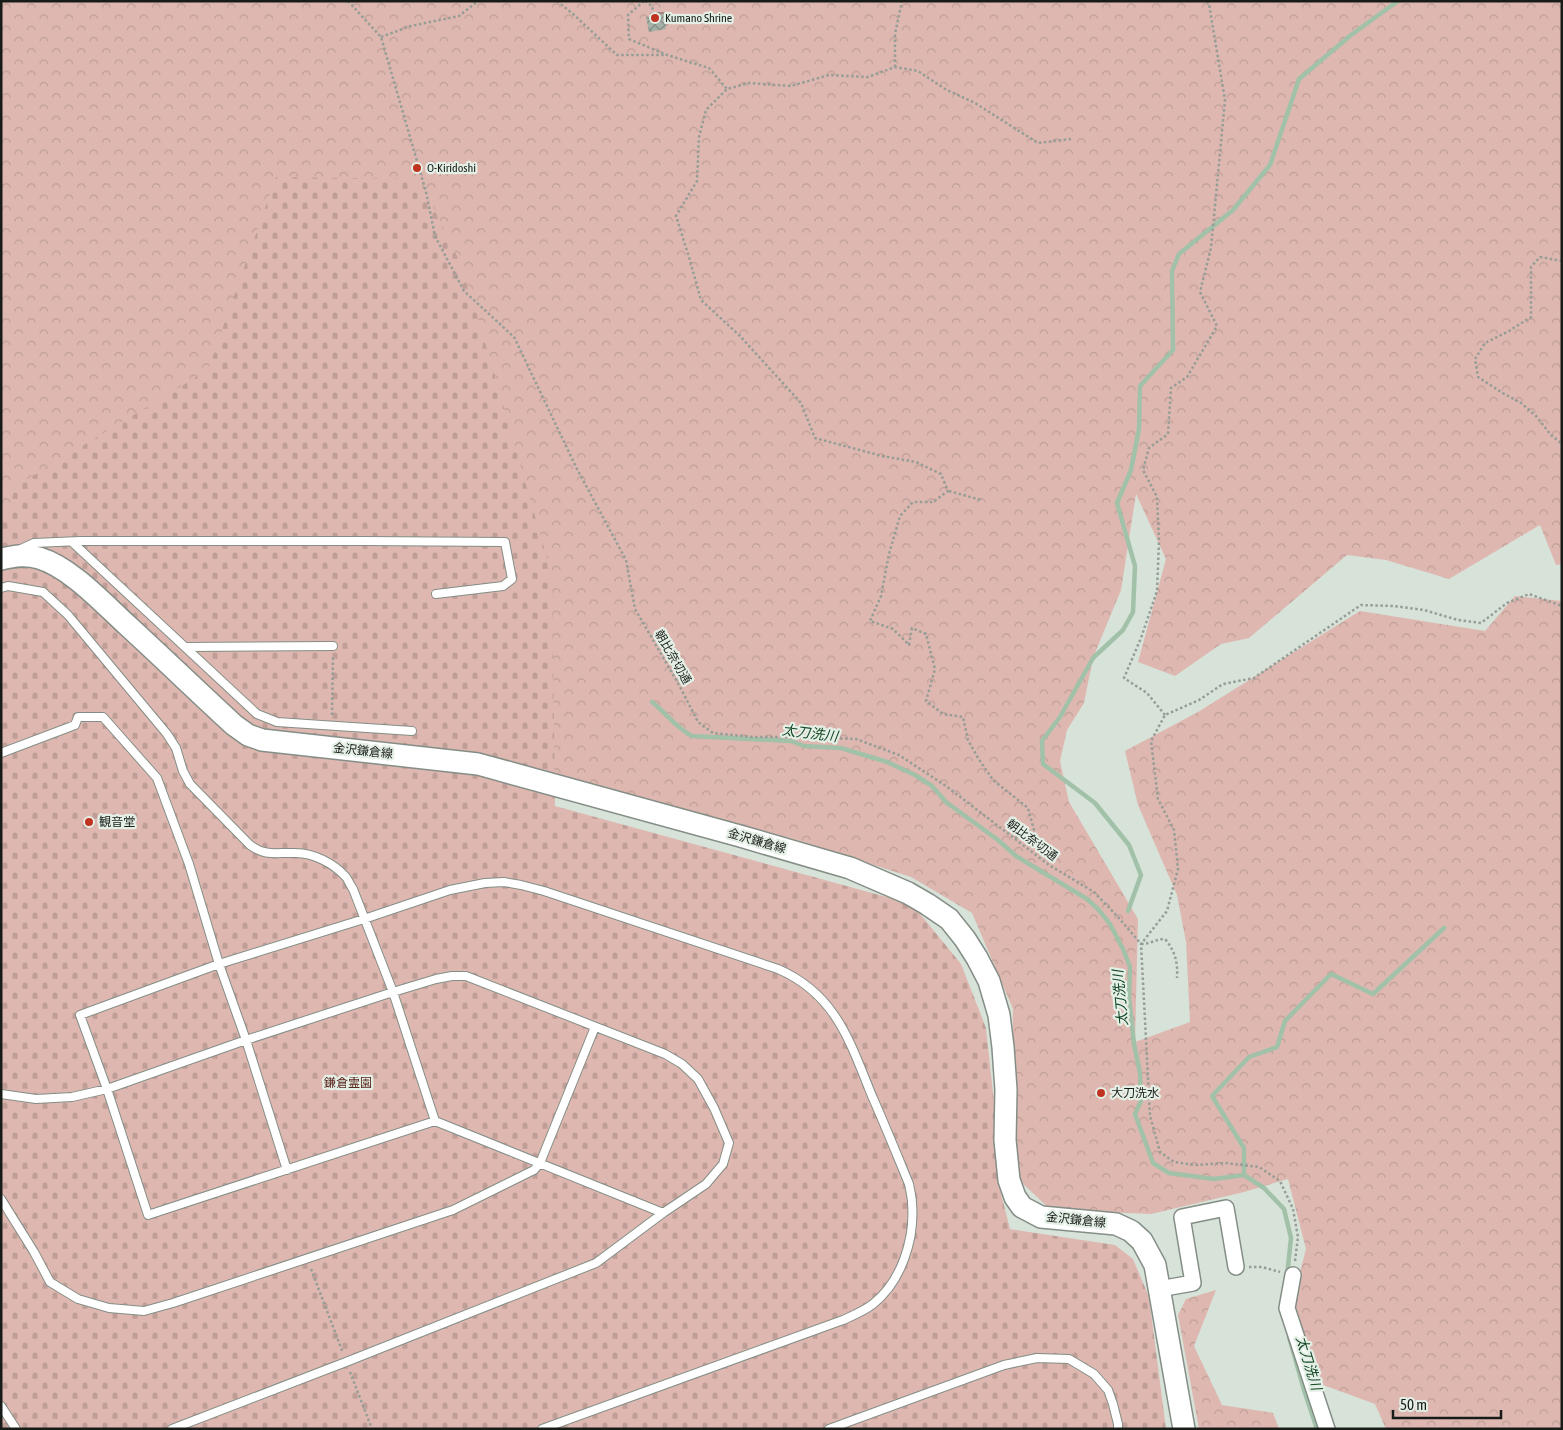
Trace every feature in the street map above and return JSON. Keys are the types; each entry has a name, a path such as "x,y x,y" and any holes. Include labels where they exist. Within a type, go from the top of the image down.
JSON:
{"main road":[{"name":"金沢鎌倉線","path":"1,559 26,555 40,558 58,566 85,587 234,725 248,735 262,740 478,764 827,860 858,871 908,893 948,919 965,939 989,981 999,1015 1006,1090 1004,1140 1008,1180 1022,1207 1041,1217 1116,1224 1131,1231 1142,1241 1155,1265 1184,1429"}],"street":[{"path":"1159,1289 1193,1283 1182,1217 1226,1208 1236,1267"},
{"path":"1293,1275 1287,1308 1327,1429"}],"lane":[{"path":"72,542 257,714 277,722 412,731"},
{"path":"1,559 34,543 505,542 512,580 503,586 436,594"},
{"path":"1,588 8,586 43,592 68,615 167,734 176,748 183,771 190,784 240,837 259,852 310,854 324,860 345,876 353,889 393,992 435,1122"},
{"path":"185,647 333,646"},
{"path":"1,753 75,725 78,717 103,717 157,778 189,864 219,964 246,1040 287,1170"},
{"path":"542,1429 843,1320 874,1303 886,1291 896,1276 909,1242 912,1203 908,1184 843,1026 821,998 808,986 778,969 544,891 512,884 485,883 450,890 219,964 80,1015 107,1089 148,1215 435,1122 663,1213"},
{"path":"1,1094 36,1099 72,1097 107,1089 246,1040 393,992 436,979 466,976 665,1054 682,1064 698,1079 714,1108 729,1143 723,1164 706,1184 663,1213 596,1263 172,1429"},
{"path":"1,1199 50,1282 78,1299 109,1308 144,1311 308,1259 453,1210 534,1170 540,1163 595,1026"},
{"path":"829,1429 1004,1365 1037,1358 1069,1360 1094,1374 1108,1390 1118,1429"},
{"path":"1,1406 16,1429"}],"path":[{"path":"348,1 381,37 411,26 459,16 478,1"},
{"path":"557,1 618,55 667,55"},
{"path":"654,16 652,6 644,1 628,14 629,39 667,55 709,68 727,90"},
{"path":"894,67 895,34 902,1"},
{"path":"1165,715 1147,693 1124,678 1157,591 1159,541 1157,497 1143,470 1149,448 1168,434 1171,388 1187,377 1217,326 1200,292 1212,240 1225,100 1207,1"},
{"name":"朝比奈切通","path":"381,37 426,192 435,236 464,291 514,337 576,469 626,560 635,609 680,685 698,722 713,733 753,737 856,739 899,755 946,786 1048,864 1094,892 1141,944"},
{"path":"981,500 948,490 941,474 916,462 882,456 815,438 802,403 740,336 701,300 690,257 676,216 697,181 699,137 706,110 727,90 749,83 791,86 829,75 868,77 894,67 918,71 945,89 975,103 1038,143 1071,139"},
{"path":"1562,261 1540,257 1531,267 1531,317 1485,343 1475,359 1478,377 1522,403 1536,416 1551,435 1562,444"},
{"path":"948,490 933,502 913,502 900,516 889,554 881,596 870,621 893,629 909,645 912,628 926,634 936,669 926,701 943,714 963,717 968,740 993,780 1028,808 1034,830 1014,838"},
{"path":"1236,1267 1262,1267 1293,1275 1298,1237 1293,1209 1280,1181 1259,1167 1225,1162 1195,1165 1174,1162 1160,1152 1150,1116 1141,944 1167,911 1178,869 1174,830 1158,799 1151,741 1165,715 1199,700 1223,684 1254,678 1361,605 1394,606 1424,610 1458,620 1481,623 1507,603 1529,594 1562,606"},
{"path":"332,726 333,646"},
{"path":"1141,944 1150,944 1159,939 1165,939 1172,947 1177,959 1177,978"},
{"path":"308,1259 372,1429"}],"green space":[{"path":"1,1 1562,1 1562,564 1556,565 1540,525 1449,579 1386,560 1347,555 1249,638 1221,644 1175,676 1138,662 1166,559 1136,494 1121,590 1093,658 1084,703 1067,730 1060,761 1069,802 1138,919 1135,1042 1190,1022 1186,942 1177,895 1138,805 1125,751 1198,712 1360,611 1485,631 1515,596 1562,601 1562,1429 1386,1429 1375,1404 1315,1382 1293,1299 1306,1249 1288,1179 1244,1192 1151,1214 1051,1210 1022,1183 1011,1158 1013,1009 972,913 911,877 796,840 532,769 307,428 1,535"},
{"name":"鎌倉霊園","path":"276,177 420,179 465,273 552,575 555,806 912,904 961,964 986,1028 994,1102 998,1182 1010,1229 1115,1245 1133,1259 1149,1297 1166,1429 1,1429 1,529 16,486 208,370"},
{"path":"1216,1290 1194,1346 1222,1405 1273,1413 1279,1429 1199,1429 1178,1315 1186,1299"}],"building":[{"path":"664,14 666,29 649,32 646,17"}],"waterway":[{"path":"1128,911 1141,875 1129,845 1095,803 1043,764 1042,741 1060,717 1093,658 1123,630 1133,612 1135,566 1117,503 1131,470 1139,429 1140,386 1173,350 1172,271 1179,254 1233,210 1270,165 1299,79 1351,35 1398,1"},
{"name":"太刀洗川","path":"652,702 681,729 692,736 791,741 804,746 841,748 887,762 915,775 932,786 946,802 998,840 1016,856 1087,899 1110,924 1130,967 1129,997 1134,1044 1140,1073 1141,1101 1135,1114 1153,1163 1169,1173 1214,1179 1244,1175 1264,1188 1284,1209 1291,1238 1287,1276"},
{"path":"1244,1175 1244,1148 1212,1096 1249,1057 1277,1047 1285,1021 1331,974 1373,994 1444,928"},
{"name":"太刀洗川","path":"1289,1337 1317,1429"}],"place":[{"name":"Kumano Shrine","path":"655,18"},
{"name":"O-Kiridoshi","path":"417,168"},
{"name":"観音堂","path":"89,822"},
{"name":"大刀洗水","path":"1101,1093"}]}
